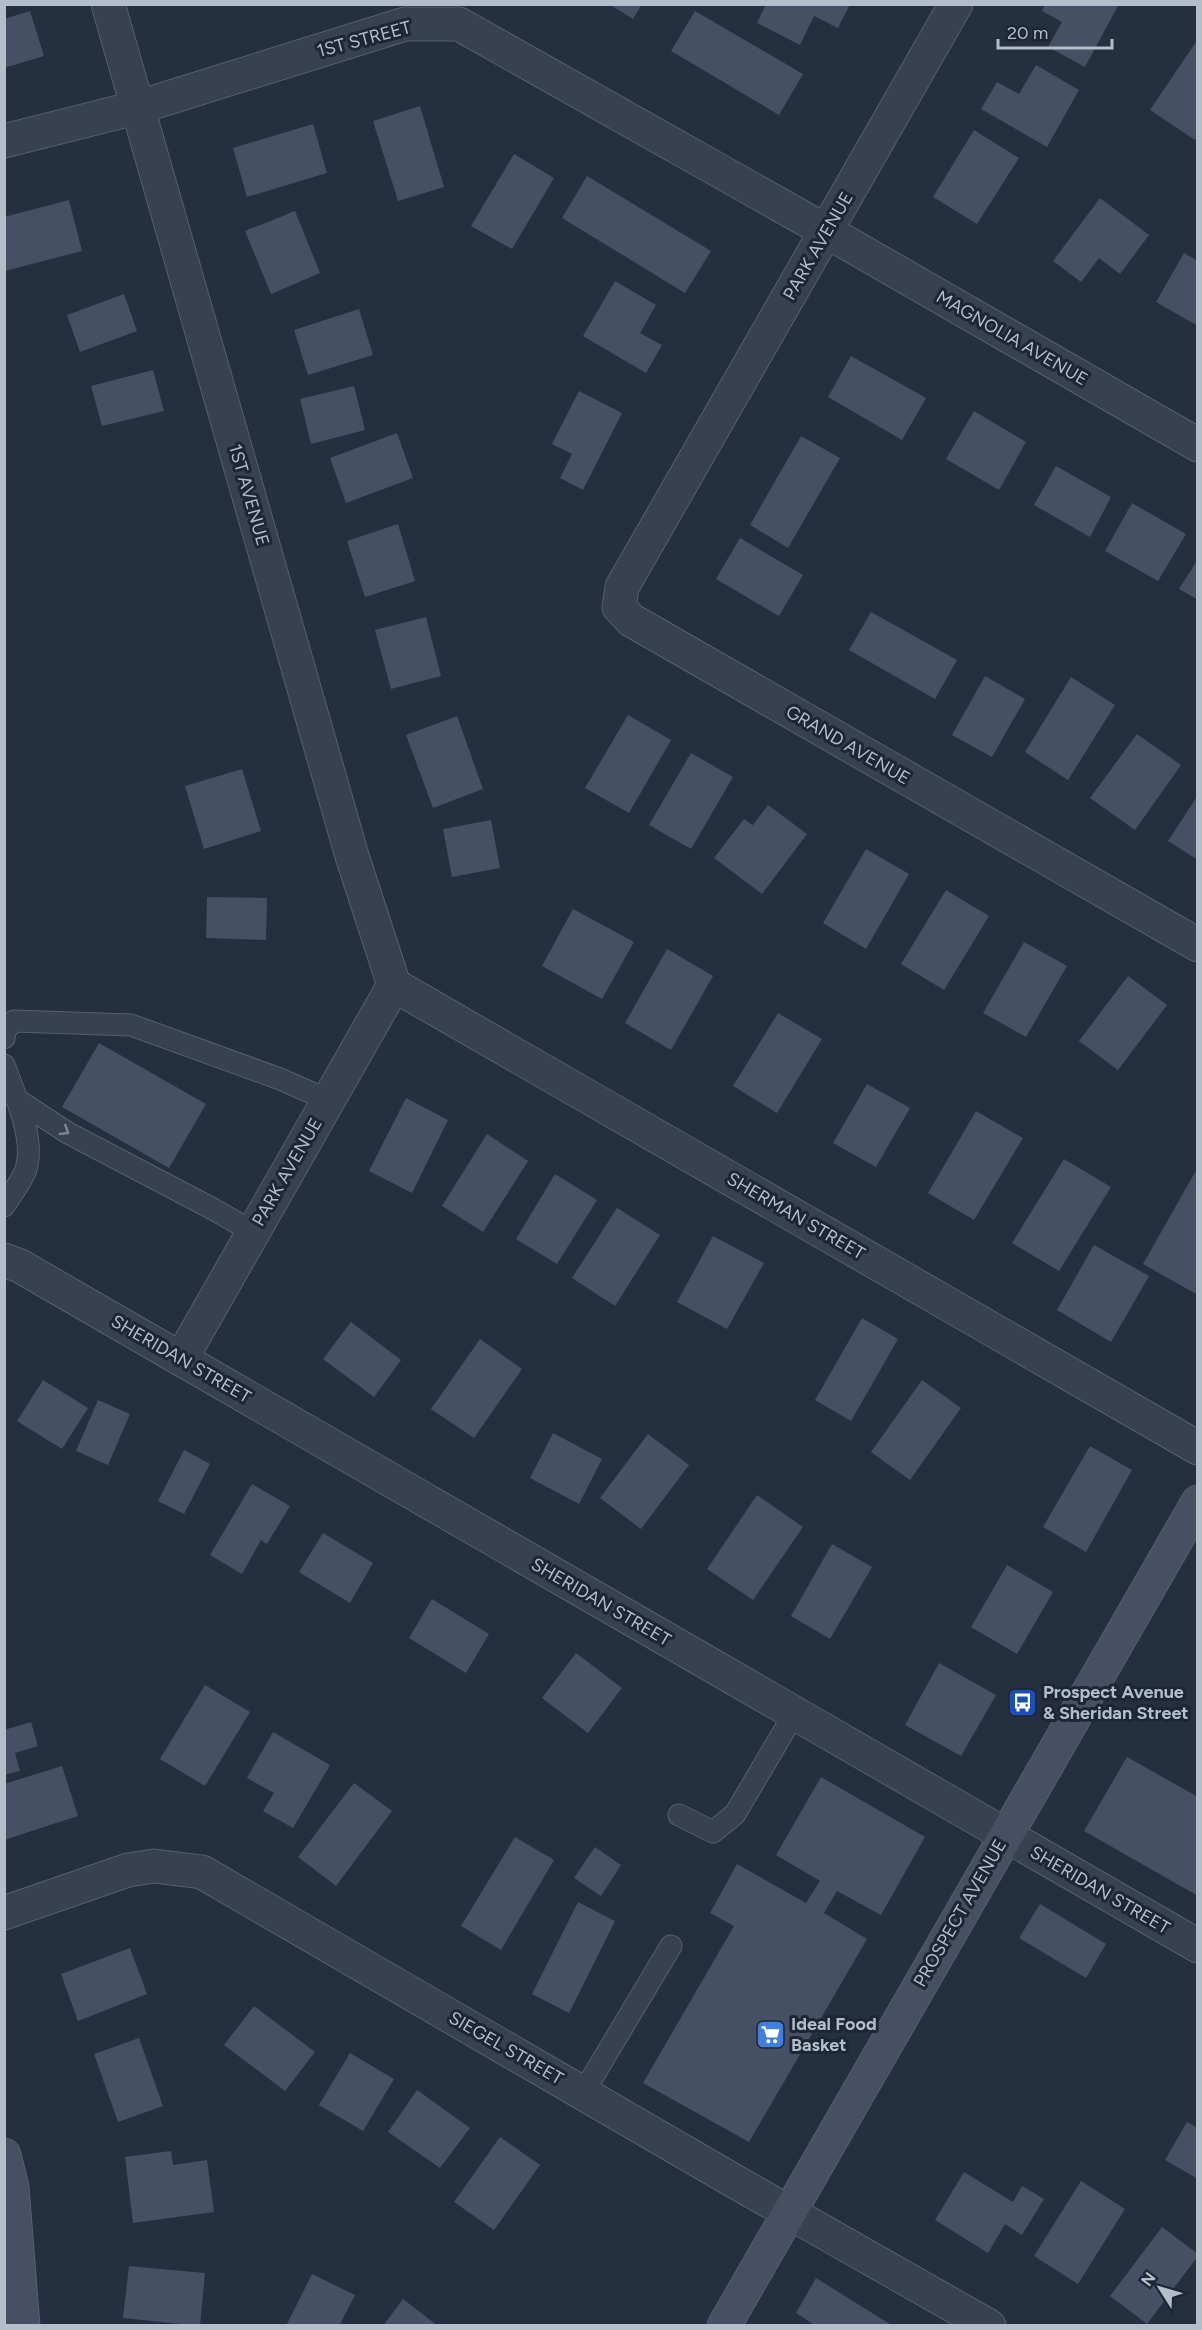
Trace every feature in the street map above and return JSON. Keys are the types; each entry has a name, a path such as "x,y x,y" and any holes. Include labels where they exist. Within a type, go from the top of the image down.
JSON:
{"main road":[{"name":"PROSPECT AVENUE","path":"724,2325 1197,1502"},
{"path":"4,2155 12,2187 16,2314"}],"street":[{"name":"1ST AVENUE","path":"108,4 352,856 394,985"},
{"name":"PARK AVENUE","path":"680,488 956,4"},
{"name":"1ST STREET","path":"4,141 139,107 405,24 459,24 826,231"},
{"name":"MAGNOLIA AVENUE","path":"826,231 1197,445"},
{"name":"GRAND AVENUE","path":"680,488 622,587 619,607 631,620 1197,945"},
{"name":"PARK AVENUE","path":"181,1359 394,985"},
{"name":"SHERMAN STREET","path":"394,985 1197,1448"},
{"name":"SHERIDAN STREET","path":"4,1260 20,1266 1197,1946"},
{"name":"SIEGEL STREET","path":"4,1913 128,1870 154,1866 202,1872 989,2325"}],"lane":[{"path":"9,1030 131,1025 280,1079 328,1100"},
{"path":"4,1065 23,1117 28,1147 27,1166 4,1206"},
{"path":"16,1099 68,1133 253,1232"},
{"path":"679,1815 713,1832 735,1814 794,1714"},
{"path":"583,2093 671,1946"}],"building":[{"path":"609,4 642,4 633,19"},
{"path":"766,4 850,4 838,28 814,16 800,45 757,23"},
{"path":"1045,4 1119,4 1085,67 1048,47 1062,22 1042,11"},
{"path":"30,11 44,56 4,68 4,19"},
{"path":"695,11 803,74 779,115 671,51"},
{"path":"1198,39 1198,136 1195,140 1150,110"},
{"path":"1036,65 1079,90 1047,147 981,109 997,82 1019,94"},
{"path":"420,106 444,187 398,201 373,121"},
{"path":"313,124 327,173 247,197 233,148"},
{"path":"974,130 1019,158 977,224 933,197"},
{"path":"514,154 554,178 512,249 471,226"},
{"path":"587,176 711,251 685,293 562,218"},
{"path":"1100,198 1149,235 1120,274 1099,258 1081,282 1053,261"},
{"path":"69,200 82,251 5,271 4,217"},
{"path":"295,211 320,273 271,294 245,231"},
{"path":"1184,253 1198,261 1198,326 1156,302"},
{"path":"615,281 656,305 640,333 662,345 646,373 583,336"},
{"path":"124,294 137,331 80,352 67,315"},
{"path":"359,309 373,355 308,375 294,330"},
{"path":"851,356 926,398 902,440 828,397"},
{"path":"153,370 164,411 102,426 91,386"},
{"path":"354,386 365,430 311,444 300,399"},
{"path":"579,391 622,413 583,490 560,478 572,454 552,444"},
{"path":"974,411 1026,442 999,490 946,459"},
{"path":"397,433 413,478 346,503 330,458"},
{"path":"801,436 840,458 788,548 750,525"},
{"path":"1056,466 1111,497 1090,537 1034,505"},
{"path":"1132,503 1186,534 1158,581 1105,551"},
{"path":"398,524 415,581 365,597 347,541"},
{"path":"740,538 803,575 779,616 716,579"},
{"path":"1198,559 1198,600 1179,589"},
{"path":"871,612 957,660 935,699 849,650"},
{"path":"426,617 441,676 391,689 375,630"},
{"path":"985,676 1025,699 992,757 952,735"},
{"path":"1071,677 1115,705 1068,780 1025,752"},
{"path":"628,715 671,740 629,813 585,788"},
{"path":"457,716 483,789 433,808 406,735"},
{"path":"1137,734 1181,765 1135,830 1090,798"},
{"path":"691,753 733,777 691,849 649,825"},
{"path":"242,769 261,831 204,849 185,786"},
{"path":"1198,795 1198,860 1168,841"},
{"path":"768,805 807,834 762,894 714,858 744,819 753,825"},
{"path":"491,820 500,868 452,877 443,829"},
{"path":"866,849 909,874 866,949 823,923"},
{"path":"946,890 989,916 944,990 901,964"},
{"path":"207,897 267,898 266,940 206,938"},
{"path":"573,909 634,942 602,999 542,966"},
{"path":"1024,942 1067,966 1026,1037 983,1013"},
{"path":"667,949 713,976 671,1050 625,1023"},
{"path":"1128,976 1167,1005 1118,1070 1079,1041"},
{"path":"778,1013 822,1039 777,1113 733,1086"},
{"path":"99,1043 206,1104 169,1168 62,1107"},
{"path":"867,1084 910,1108 876,1167 833,1143"},
{"path":"406,1098 448,1120 412,1193 369,1171"},
{"path":"976,1111 1023,1138 974,1220 928,1193"},
{"path":"487,1134 528,1161 483,1232 442,1206"},
{"path":"1064,1159 1111,1187 1059,1271 1012,1243"},
{"path":"1198,1167 1198,1295 1143,1264"},
{"path":"555,1174 597,1200 557,1264 516,1239"},
{"path":"617,1208 660,1235 615,1306 572,1278"},
{"path":"713,1236 764,1263 727,1329 677,1302"},
{"path":"1094,1245 1149,1276 1111,1342 1057,1310"},
{"path":"862,1318 898,1339 851,1421 815,1400"},
{"path":"351,1322 401,1360 374,1397 323,1359"},
{"path":"480,1339 522,1369 474,1438 431,1409"},
{"path":"43,1380 88,1408 62,1449 17,1421"},
{"path":"922,1380 961,1408 910,1480 871,1452"},
{"path":"98,1400 130,1414 108,1465 76,1451"},
{"path":"553,1433 602,1459 579,1504 530,1478"},
{"path":"648,1434 689,1465 641,1529 600,1498"},
{"path":"1090,1446 1132,1470 1086,1552 1043,1527"},
{"path":"184,1450 210,1464 184,1514 158,1501"},
{"path":"252,1484 290,1506 267,1544 261,1540 242,1574 210,1555"},
{"path":"757,1495 803,1527 753,1600 707,1569"},
{"path":"323,1533 373,1563 350,1603 299,1572"},
{"path":"832,1544 872,1567 830,1639 791,1616"},
{"path":"1007,1565 1053,1592 1017,1654 971,1627"},
{"path":"432,1599 489,1634 466,1673 409,1638"},
{"path":"576,1653 622,1688 588,1733 542,1698"},
{"path":"939,1663 996,1695 961,1756 905,1725"},
{"path":"205,1685 250,1712 205,1786 160,1759"},
{"path":"31,1722 38,1746 15,1753 20,1771 4,1775 4,1730"},
{"path":"273,1732 330,1765 293,1828 263,1811 274,1793 247,1778"},
{"path":"1127,1757 1198,1797 1198,1896 1084,1831"},
{"path":"62,1766 78,1816 4,1840 4,1784"},
{"path":"821,1777 925,1837 881,1915 837,1891 824,1913 867,1939 749,2142 643,2083 734,1926 710,1913 737,1864 806,1903 820,1881 776,1855"},
{"path":"354,1783 392,1811 336,1886 298,1857"},
{"path":"515,1837 554,1860 501,1950 461,1926"},
{"path":"595,1847 621,1865 601,1896 574,1878"},
{"path":"578,1902 615,1921 569,2013 532,1994"},
{"path":"1040,1904 1106,1944 1086,1978 1019,1938"},
{"path":"130,1948 147,1994 78,2021 61,1974"},
{"path":"254,2006 315,2052 285,2091 224,2045"},
{"path":"139,2038 163,2106 118,2122 94,2054"},
{"path":"350,2053 394,2079 363,2131 319,2105"},
{"path":"417,2090 470,2128 440,2168 388,2132"},
{"path":"1187,2122 1198,2128 1198,2179 1165,2160"},
{"path":"500,2137 540,2165 494,2230 454,2202"},
{"path":"171,2151 173,2165 207,2160 214,2212 133,2223 125,2157"},
{"path":"964,2172 1013,2202 1022,2186 1044,2199 1022,2235 1005,2224 988,2253 935,2220"},
{"path":"1081,2181 1125,2209 1078,2284 1034,2256"},
{"path":"1162,2227 1198,2256 1147,2324 1110,2296"},
{"path":"129,2266 205,2273 200,2326 123,2318"},
{"path":"312,2274 355,2295 339,2326 286,2326"},
{"path":"816,2278 893,2326 816,2326 796,2313"},
{"path":"403,2299 438,2326 383,2326"}],"place":[{"name":"Prospect Avenue & Sheridan Street","path":"1022,1702"},
{"name":"Ideal Food Basket","path":"770,2034"}]}
